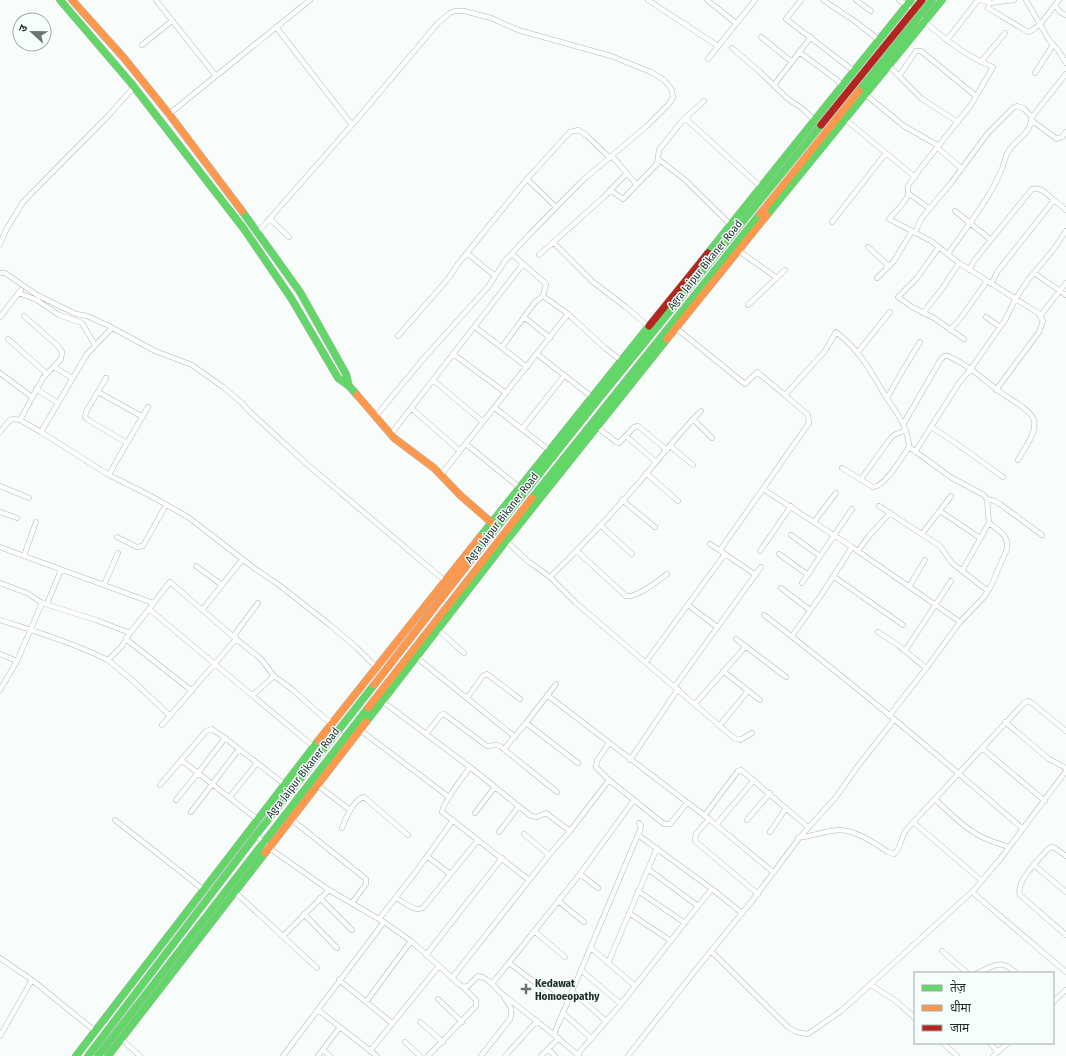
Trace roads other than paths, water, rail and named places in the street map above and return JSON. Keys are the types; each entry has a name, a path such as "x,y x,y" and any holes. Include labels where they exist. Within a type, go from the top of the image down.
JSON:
{"main road":[{"path":"60,0 98,42 212,185 285,288 338,378 349,386 394,438 434,468 461,496 492,523"},
{"path":"72,0 169,114 282,265 300,292 346,374 349,386"},
{"name":"Agra Jaipur Bikaner Road","path":"88,1056 256,835 597,401 922,0"},
{"name":"Agra Jaipur Bikaner Road","path":"98,1056 501,537 932,0"},
{"path":"108,1056 506,541 676,328 942,0"},
{"path":"76,1056 284,784 909,2"},
{"path":"98,42 104,36"},
{"path":"273,270 282,265"}],"street":[{"path":"156,0 216,76"},
{"path":"169,114 310,0"},
{"path":"648,0 718,46"},
{"path":"707,0 736,23"},
{"path":"708,58 755,0"},
{"path":"801,0 786,19 854,71"},
{"path":"824,0 879,40"},
{"path":"856,0 871,12"},
{"path":"899,0 909,2 913,11 959,49 993,67 976,96 958,122 908,186 908,196 889,219 931,241 958,263 1016,298 1040,316 1043,321 1039,332 996,390"},
{"path":"948,40 978,0"},
{"path":"981,0 989,2 1014,0"},
{"path":"1026,0 1053,45 1066,63"},
{"path":"989,2 988,8 1025,31 1030,31 1040,23 1059,0"},
{"path":"1055,5 1060,12 1066,15"},
{"path":"258,232 352,125 441,20 455,11 464,11 491,18 518,30 611,56 647,70 664,80 670,87 673,94 672,101 611,157 583,180 556,207 512,254 488,287 424,358 376,416"},
{"path":"142,45 172,21"},
{"path":"276,27 352,125"},
{"path":"981,62 1004,33"},
{"path":"761,37 792,62"},
{"path":"774,85 811,37"},
{"path":"1035,73 1053,45"},
{"path":"732,48 788,99 803,109 814,120"},
{"path":"899,76 916,51 921,51 976,96"},
{"path":"799,52 837,80 842,86"},
{"path":"889,66 922,98 958,122"},
{"path":"948,254 978,212 988,195 1001,170 1008,152 1028,130 1032,119 1066,74"},
{"path":"1061,80 1066,84"},
{"path":"0,244 6,230 23,202 108,116 134,86"},
{"path":"866,95 904,126 939,147 962,169"},
{"path":"610,190 623,199 657,164 659,150 686,118 704,101"},
{"path":"878,278 894,261 921,219 962,169 988,132 1013,108 1020,106 1032,119 1057,139 1060,139 1066,132"},
{"path":"686,118 761,187"},
{"path":"846,120 915,177"},
{"path":"398,336 448,279 467,253 527,179 572,131 578,130 586,135 611,157 636,184"},
{"path":"832,222 886,153"},
{"path":"658,159 684,179 731,225"},
{"path":"539,255 626,174"},
{"path":"527,179 556,207"},
{"path":"969,270 974,261 1032,189 1039,188 1066,210"},
{"path":"908,193 930,209"},
{"path":"950,330 1054,200"},
{"path":"955,211 991,240"},
{"path":"270,219 289,237"},
{"path":"915,452 959,383 1000,327 1028,280 1066,232"},
{"path":"553,242 593,282 649,327"},
{"path":"868,247 889,266"},
{"path":"939,248 917,278 898,296 912,307 934,318 964,339"},
{"path":"739,251 777,278"},
{"path":"467,253 495,276"},
{"path":"502,347 535,302 543,296 546,284 512,254"},
{"path":"923,312 942,289 958,263"},
{"path":"390,434 523,264"},
{"path":"748,305 785,270"},
{"path":"0,273 5,273 37,295 76,314 87,316 155,351 192,365 218,382 309,466 445,581"},
{"path":"1034,273 1066,296"},
{"path":"1040,316 1066,283"},
{"path":"0,317 24,287"},
{"path":"19,293 38,300 59,315 82,323 95,345"},
{"path":"543,296 568,314 605,348 622,361"},
{"path":"858,352 890,312"},
{"path":"441,475 568,314"},
{"path":"20,420 36,389 61,359 62,352 61,349 24,316"},
{"path":"986,317 1000,327"},
{"path":"524,318 550,338"},
{"path":"475,327 527,367"},
{"path":"41,432 87,354 112,328"},
{"path":"676,328 745,384 757,372 808,415 809,423 720,550"},
{"path":"785,395 825,351 836,332 849,342 858,352 904,423 909,447 952,478 984,495 987,499 1000,504 1042,535"},
{"path":"8,339 47,374"},
{"path":"888,398 920,342"},
{"path":"454,354 506,393"},
{"path":"537,354 592,397"},
{"path":"904,423 942,359 945,356 954,358 980,376 996,390 1024,408 1031,416 1034,421 1034,427 1031,436 1018,460"},
{"path":"54,367 72,378"},
{"path":"0,373 32,397"},
{"path":"522,429 564,376"},
{"path":"106,378 86,412 86,419 127,443"},
{"path":"433,380 483,422"},
{"path":"36,389 58,403"},
{"path":"98,392 143,417"},
{"path":"110,475 148,407"},
{"path":"411,408 460,451"},
{"path":"495,408 550,451"},
{"path":"550,576 577,551 693,419 702,411"},
{"path":"693,419 712,438"},
{"path":"0,432 10,420 20,420 110,475 188,517 242,560 279,585 330,625 356,647 376,668"},
{"path":"597,427 618,443 621,442 636,426 693,465"},
{"path":"931,427 950,438 1003,477"},
{"path":"861,479 890,439 894,435 906,430"},
{"path":"626,436 656,462"},
{"path":"466,444 520,488"},
{"path":"842,468 873,487 877,487 884,482 909,447"},
{"path":"646,473 678,502"},
{"path":"0,486 29,498"},
{"path":"763,489 858,551 960,622"},
{"path":"814,522 836,493"},
{"path":"922,534 951,496"},
{"path":"962,571 989,523 987,499"},
{"path":"622,500 655,527"},
{"path":"117,537 137,547 143,546 166,505"},
{"path":"760,551 791,506"},
{"path":"879,506 940,546 952,563 988,591"},
{"path":"802,583 852,508"},
{"path":"940,511 980,538"},
{"path":"0,512 17,518"},
{"path":"858,551 869,536 890,513"},
{"path":"24,556 36,522"},
{"path":"889,716 960,622 978,604 988,591 1008,544 1005,536 989,523"},
{"path":"600,525 632,554"},
{"path":"791,535 820,556"},
{"path":"506,541 529,562 550,576 576,603 734,738 740,740 752,733"},
{"path":"710,544 756,575"},
{"path":"0,547 153,603"},
{"path":"792,636 852,547"},
{"path":"577,551 626,596 636,594 667,574"},
{"path":"104,586 118,554"},
{"path":"646,662 725,554"},
{"path":"779,554 807,574"},
{"path":"202,609 242,560"},
{"path":"908,587 925,560"},
{"path":"196,566 222,585"},
{"path":"630,760 717,627 761,567"},
{"path":"0,690 17,661 30,629 45,604 61,570"},
{"path":"833,576 903,624"},
{"path":"905,651 951,581"},
{"path":"108,660 122,646 126,638 170,582 261,659 274,676 332,724"},
{"path":"0,583 27,592 45,604 96,620 130,633"},
{"path":"781,588 810,610"},
{"path":"162,725 236,639 235,634 258,603"},
{"path":"688,605 717,627"},
{"path":"149,609 214,664 254,695 314,747"},
{"path":"764,615 825,662 959,773 1023,829"},
{"path":"0,620 83,648 108,660 132,680 170,716"},
{"path":"437,629 464,653"},
{"path":"878,632 926,668"},
{"path":"126,638 192,691"},
{"path":"736,639 786,676"},
{"path":"695,704 746,646"},
{"path":"0,654 17,661"},
{"path":"416,657 515,737"},
{"path":"723,671 760,700"},
{"path":"467,698 483,676 487,674 520,699"},
{"path":"254,695 274,676"},
{"path":"504,749 556,684"},
{"path":"720,725 748,691"},
{"path":"548,695 630,760 709,819 773,872"},
{"path":"382,701 470,767 533,817 537,817 544,813 548,814 570,831"},
{"path":"798,838 838,830 853,832 894,854 898,851 902,835 913,822 1022,704 1028,701 1032,703 1066,731"},
{"path":"426,734 443,714 487,746 497,745 504,749 557,792"},
{"path":"628,1056 758,894 798,838 836,796 894,720"},
{"path":"1005,722 1049,759 1066,768"},
{"path":"526,723 578,763"},
{"path":"160,785 209,730 214,731 224,738 284,784"},
{"path":"360,730 449,797"},
{"path":"176,800 224,738"},
{"path":"609,743 596,765 598,769 609,780 666,825 671,822 687,803"},
{"path":"982,748 1045,801"},
{"path":"191,812 239,750"},
{"path":"181,760 264,825"},
{"path":"230,798 257,763"},
{"path":"470,767 449,797 442,810 443,813 454,820 529,880"},
{"path":"704,816 739,770 744,771 808,827"},
{"path":"711,951 788,1027 796,1032 808,1034 841,1011 972,892 1045,801 1066,771"},
{"path":"452,978 609,780"},
{"path":"716,825 754,780"},
{"path":"317,785 350,810"},
{"path":"475,813 495,787"},
{"path":"747,820 770,793"},
{"path":"342,828 350,810 360,798 365,797 408,835"},
{"path":"935,799 974,833 1009,847"},
{"path":"492,984 580,874 634,800"},
{"path":"499,832 519,806"},
{"path":"770,832 786,808"},
{"path":"291,819 366,879 366,884 352,903"},
{"path":"709,819 696,834 695,841 758,894"},
{"path":"116,820 204,890"},
{"path":"283,1056 318,1010 396,898 428,857 454,820"},
{"path":"913,822 982,881"},
{"path":"554,1034 582,971 609,901 638,835 641,827 639,823"},
{"path":"524,834 549,854"},
{"path":"256,835 269,848 329,890 381,920 411,942 476,1000 477,1004 474,1010 428,1056"},
{"path":"638,835 712,889 742,913"},
{"path":"396,898 415,909 419,910 423,908 478,840"},
{"path":"1066,856 1055,848 1051,847 1034,865 1018,890 1020,895 1066,935"},
{"path":"608,963 657,848"},
{"path":"428,857 450,874"},
{"path":"426,955 502,858"},
{"path":"1034,865 1066,892"},
{"path":"648,869 698,906"},
{"path":"580,874 598,888"},
{"path":"463,987 468,986 478,976 482,976 578,1055 621,1004 712,889"},
{"path":"283,936 329,890"},
{"path":"638,891 685,923"},
{"path":"235,892 317,968"},
{"path":"972,892 1066,972"},
{"path":"320,898 352,930"},
{"path":"558,901 584,922"},
{"path":"629,912 671,941"},
{"path":"304,914 337,948"},
{"path":"534,931 565,956"},
{"path":"366,1002 411,942"},
{"path":"590,948 635,986"},
{"path":"942,951 965,972"},
{"path":"0,958 32,980 96,1031"},
{"path":"509,963 552,995"},
{"path":"979,972 998,964 1004,964 1009,966 1015,972"},
{"path":"370,1051 439,966"},
{"path":"582,971 621,1004"},
{"path":"0,1036 32,980"},
{"path":"339,980 392,1023"},
{"path":"871,985 896,1001 914,1017"},
{"path":"1054,1001 1066,990"},
{"path":"573,992 606,1021"},
{"path":"481,1056 507,1025 513,1013 502,993"},
{"path":"438,999 462,1022"},
{"path":"318,1010 376,1056"},
{"path":"563,1013 592,1039"},
{"path":"505,1056 537,1020"},
{"path":"420,1022 443,1042"},
{"path":"318,1056 340,1027"},
{"path":"541,1056 559,1038"},
{"path":"121,1039 140,1056"},
{"path":"405,1042 420,1056"},
{"path":"944,1044 957,1056"},
{"path":"991,1044 998,1052"},
{"path":"993,1056 1007,1044"},
{"path":"548,1049 555,1056"},
{"path":"323,1050 330,1056"}],"place":[{"name":"Kedawat Homoeopathy","path":"526,989"}]}
